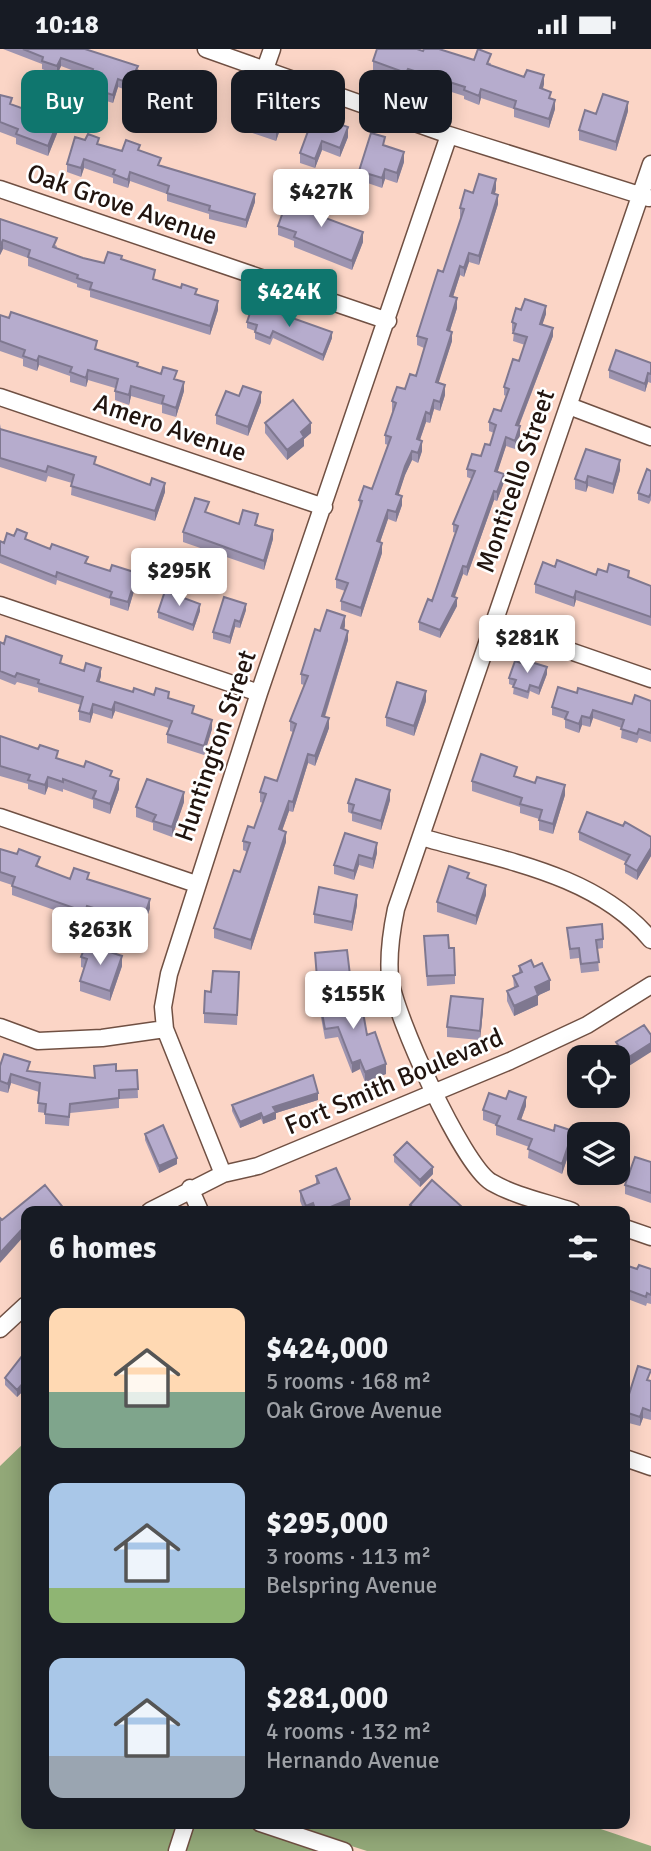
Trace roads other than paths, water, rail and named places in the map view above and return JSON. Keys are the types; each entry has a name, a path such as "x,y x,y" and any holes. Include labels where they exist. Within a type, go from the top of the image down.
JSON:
{"street":[{"path":"206,49 449,135 646,197"},
{"path":"265,69 272,49"},
{"name":"Huntington Street","path":"223,1174 165,1029 163,1007 169,974 259,693 388,321 449,135"},
{"name":"Monticello Street","path":"558,1206 490,1181 471,1162 451,1130 398,1011 390,980 390,939 492,624 646,197 651,164"},
{"name":"Oak Grove Avenue","path":"0,189 388,321"},
{"name":"Amero Avenue","path":"0,397 324,507"},
{"path":"569,406 651,437"},
{"path":"0,605 259,693"},
{"path":"492,624 651,679"},
{"path":"0,817 196,884"},
{"path":"421,837 562,878 599,895 640,927 651,940"},
{"name":"Fort Smith Boulevard","path":"159,1206 190,1188 223,1174 257,1166 436,1093 587,1025 651,985"},
{"path":"0,1027 38,1041 102,1038 165,1029"},
{"path":"190,1188 198,1206"},
{"path":"630,1230 651,1237"},
{"path":"0,1329 21,1310"},
{"path":"630,1460 651,1467"},
{"path":"177,1851 184,1829"},
{"path":"278,1829 344,1851"}]}
